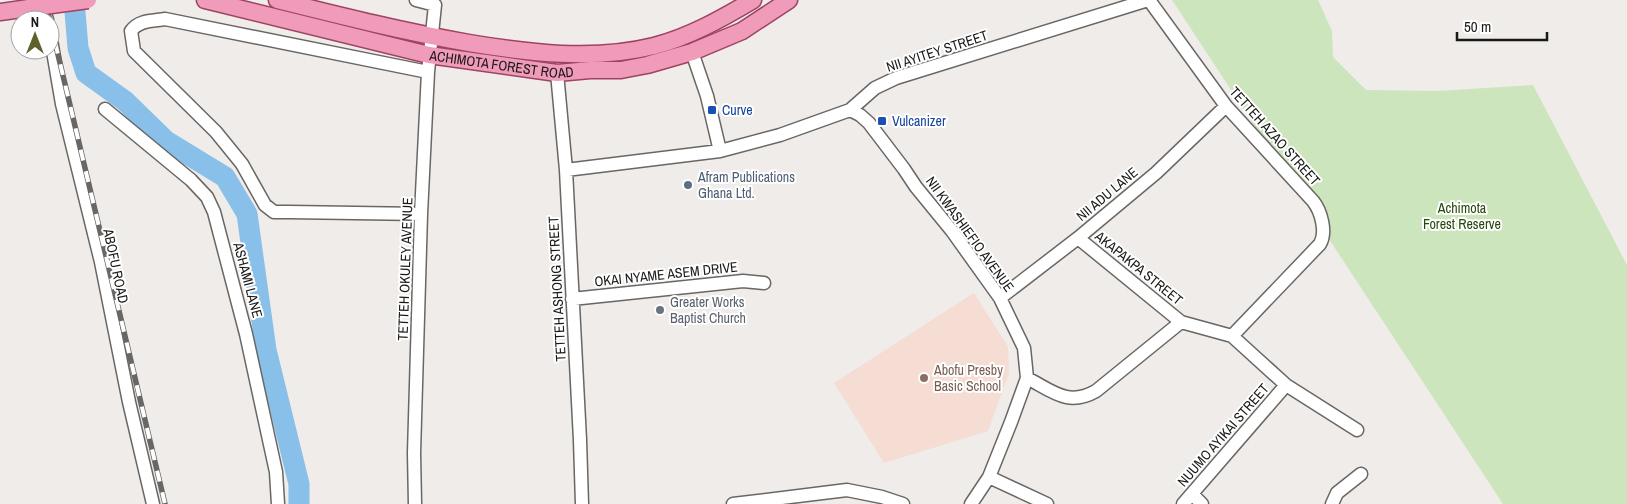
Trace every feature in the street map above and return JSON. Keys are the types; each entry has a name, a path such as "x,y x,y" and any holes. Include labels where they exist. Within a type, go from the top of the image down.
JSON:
{"main road":[{"path":"0,12 35,4 88,0"},
{"name":"ACHIMOTA FOREST ROAD","path":"205,0 429,55 557,73 620,70 647,65 692,52 742,31 788,0"},
{"name":"ACHIMOTA FOREST ROAD","path":"277,0 431,36 532,52 574,54 632,50 654,46 692,33 753,0"}],"street":[{"name":"TETTEH OKULEY AVENUE","path":"415,504 414,453 421,214 429,55 435,5 416,0"},
{"name":"TETTEH AZAO STREET","path":"1149,0 1226,106 1314,201 1320,217 1323,236 1320,244 1232,336"},
{"name":"NII AYITEY STREET","path":"566,170 720,150 780,135 850,110 875,88 896,78 1149,0"},
{"path":"421,214 274,212 265,205 242,164 216,132 134,51 131,31 135,25 144,21 165,19 428,72"},
{"path":"692,52 707,96 720,150"},
{"name":"ABOFU ROAD","path":"54,60 62,104 102,262 129,402 153,504"},
{"name":"TETTEH ASHONG STREET","path":"557,73 566,170 582,504"},
{"name":"NII ADU LANE","path":"1000,298 1078,238 1156,173 1226,106"},
{"name":"ASHAMI LANE","path":"106,109 191,180 206,197 214,212 248,343 276,472 278,504"},
{"name":"NII KWASHIEFIO AVENUE","path":"850,110 860,115 869,124 952,231 1000,298 1024,348 1027,378 1012,422 988,477 971,504"},
{"name":"AKAPAKPA STREET","path":"1078,238 1181,322 1232,336 1286,385 1357,430"},
{"name":"OKAI NYAME ASEM DRIVE","path":"572,299 743,281 764,284"},
{"path":"1027,378 1062,397 1085,397 1096,391 1181,322"},
{"name":"NUUMO AYIKAI STREET","path":"1183,504 1286,385"},
{"path":"1332,504 1337,493 1361,474"},
{"path":"988,477 1047,504"},
{"path":"733,504 847,490 882,497 903,504"},
{"path":"1192,494 1202,504"}],"shaded area":[{"name":"Abofu Presby Basic School","path":"974,293 1008,347 1009,373 988,431 884,463 834,383"}],"green space":[{"name":"Achimota Forest Reserve","path":"1172,0 1318,0 1332,31 1333,57 1366,90 1437,91 1533,85 1627,265 1627,504 1503,504"}],"waterway":[{"path":"74,0 78,48 86,73 125,101 166,141 225,177 247,214 266,350 299,484 299,504"}],"railway":[{"path":"45,0 165,504"}],"place":[{"name":"Curve","path":"712,110"},
{"name":"Vulcanizer","path":"882,121"},
{"name":"Afram Publications Ghana Ltd.","path":"688,185"},
{"name":"Greater Works Baptist Church","path":"660,310"},
{"name":"Abofu Presby Basic School","path":"924,378"}]}
